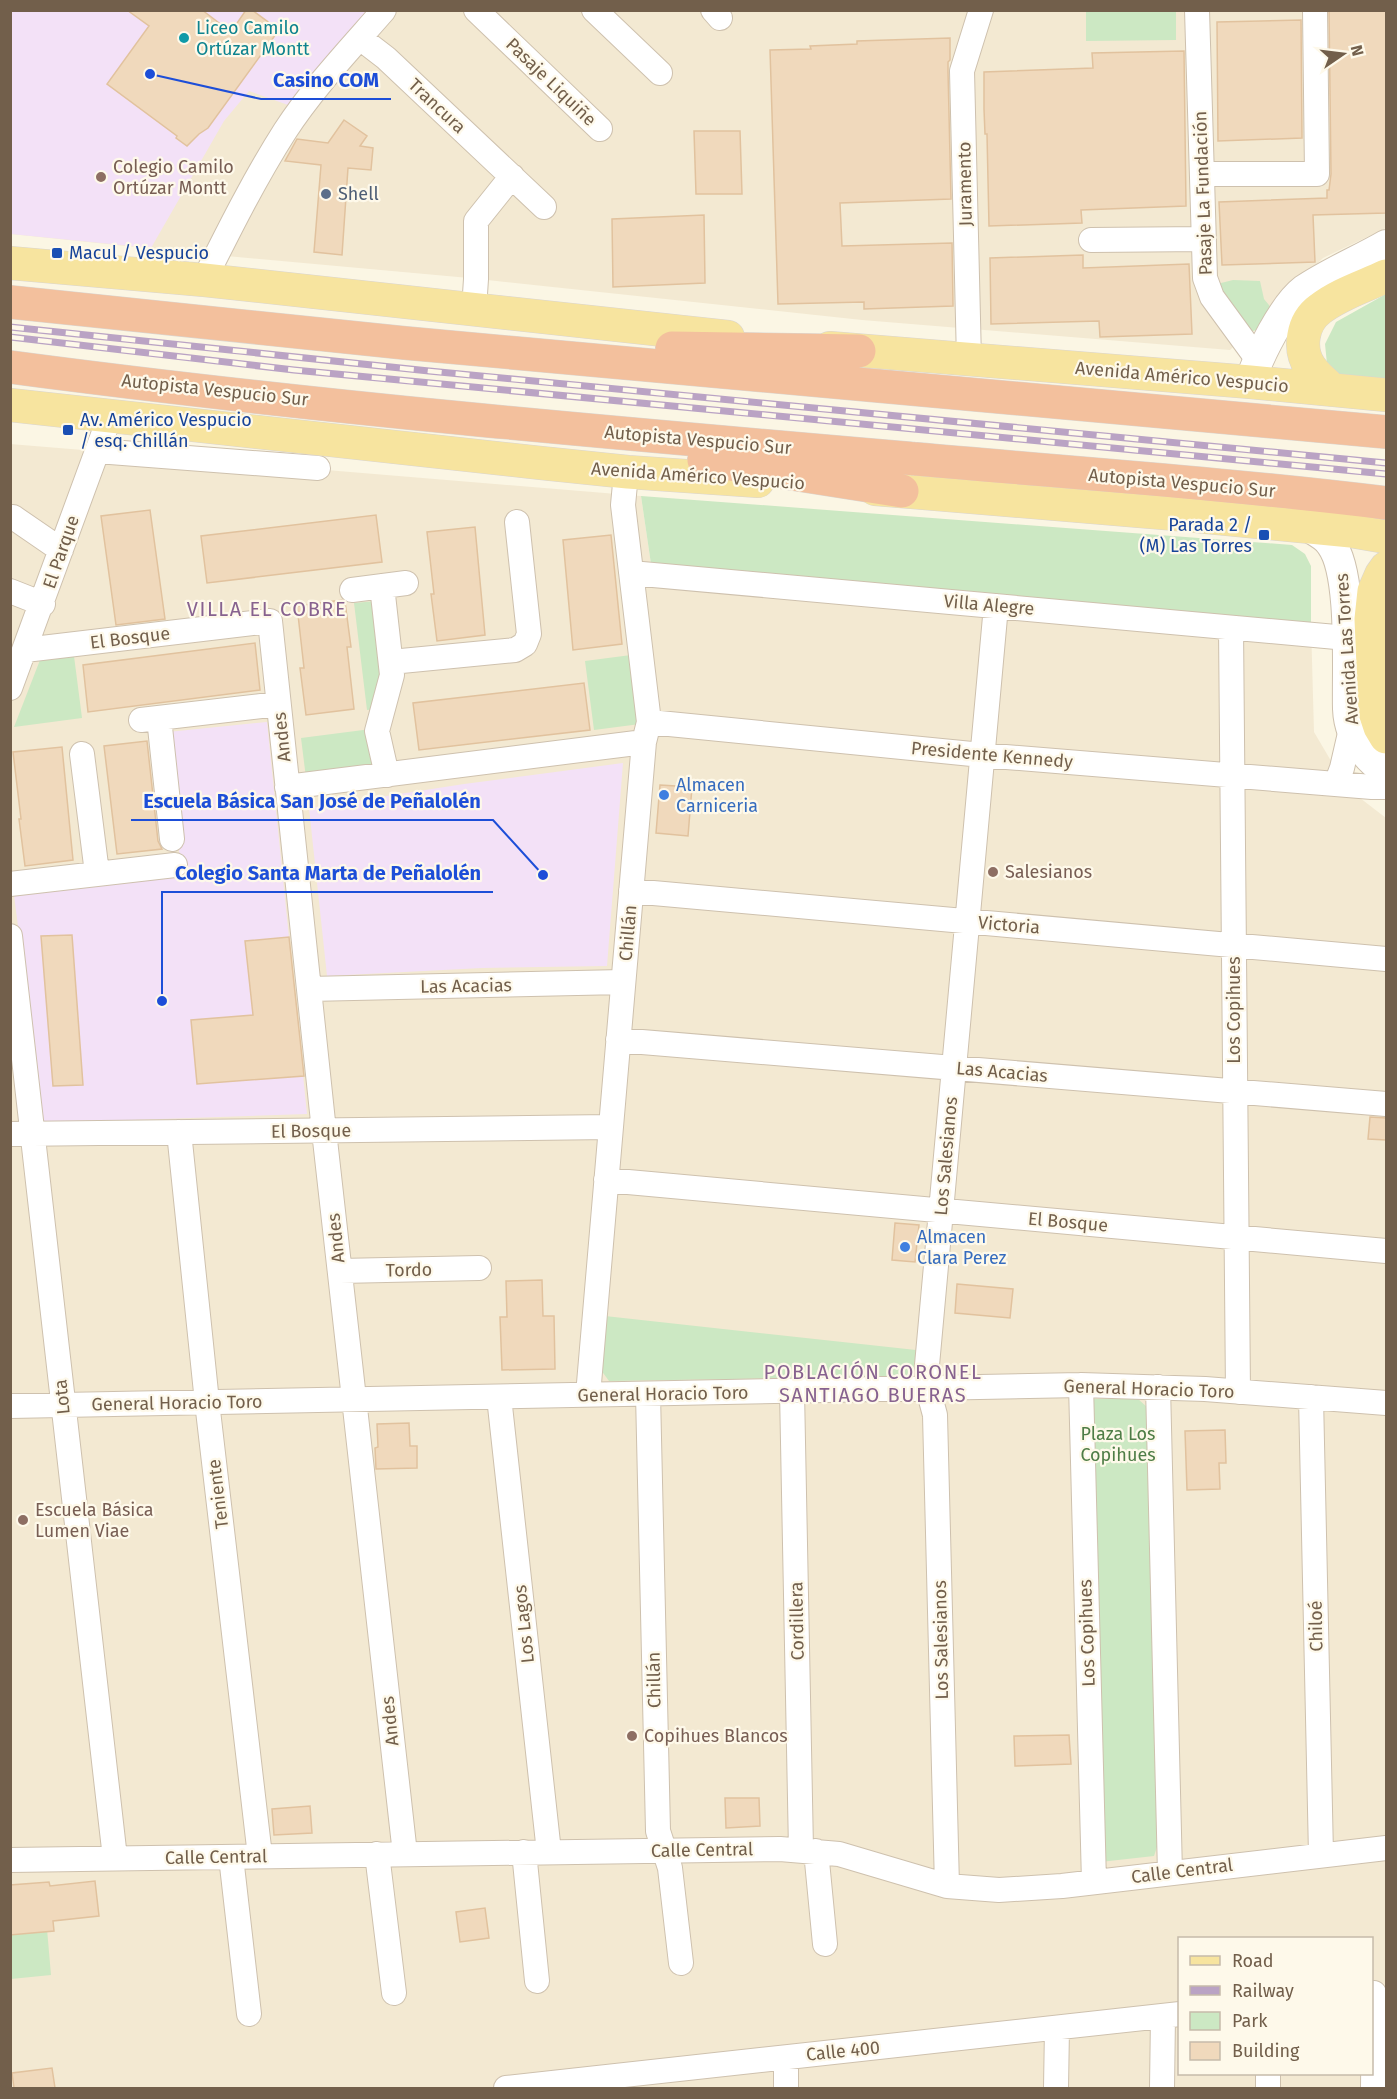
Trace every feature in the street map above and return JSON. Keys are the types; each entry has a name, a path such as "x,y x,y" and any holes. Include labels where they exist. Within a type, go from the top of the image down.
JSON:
{"highway":[{"path":"10,302 405,343 1386,432"},
{"path":"405,343 859,351"},
{"name":"Autopista Vespucio Sur","path":"10,367 451,416 1271,490 1386,503"},
{"path":"451,416 775,472 902,491"}],"main road":[{"name":"Avenida Américo Vespucio","path":"10,263 204,280 859,351 969,360 1254,371 1333,390 1386,395"},
{"path":"1333,390 1316,375 1305,356 1303,342 1307,326 1314,314 1324,306 1386,276"},
{"name":"Avenida Américo Vespucio","path":"10,405 628,472 902,491 1309,527 1386,537"},
{"path":"1386,568 1374,591 1371,619 1375,712 1386,737"}],"street":[{"path":"204,280 232,224 286,130 384,10"},
{"name":"Pasaje Liquiñe","path":"476,10 600,129"},
{"path":"594,10 660,73"},
{"name":"Juramento","path":"969,360 962,71 981,10"},
{"name":"Pasaje La Fundación","path":"1197,10 1205,278 1208,288 1254,371"},
{"path":"1203,174 1317,174 1315,10"},
{"name":"Trancura","path":"360,38 386,58 544,207"},
{"path":"474,309 476,222 512,176"},
{"path":"1091,240 1204,239"},
{"path":"1254,371 1286,312 1299,295 1386,245"},
{"name":"El Parque","path":"10,688 43,604 110,416"},
{"path":"98,451 318,468"},
{"name":"Chillán","path":"588,1395 631,891 647,732 623,504 628,472"},
{"path":"10,517 61,550"},
{"path":"391,662 515,650 525,644 529,633 517,522"},
{"name":"Avenida Las Torres","path":"1309,527 1331,543 1342,566 1345,590 1348,709 1351,729 1369,758 1386,772"},
{"name":"Villa Alegre","path":"631,573 1347,638"},
{"path":"352,590 406,583"},
{"path":"382,586 392,675 377,731 387,775"},
{"path":"10,591 43,604"},
{"name":"Los Salesianos","path":"947,1886 935,1415 928,1389 927,1365 996,606"},
{"name":"El Bosque","path":"26,650 270,621"},
{"name":"Andes","path":"270,621 324,1131 405,1854"},
{"name":"Los Copihues","path":"1231,628 1238,1392"},
{"path":"172,839 150,719 278,704"},
{"path":"1336,784 1351,729"},
{"name":"Presidente Kennedy","path":"287,787 387,775 647,732 1386,786"},
{"path":"82,754 97,873"},
{"path":"10,884 175,865"},
{"name":"Victoria","path":"631,891 1386,959"},
{"name":"Lota","path":"10,936 22,1134 63,1405 115,1858"},
{"name":"Las Acacias","path":"309,989 623,982"},
{"name":"Las Acacias","path":"618,1040 1386,1104"},
{"name":"El Bosque","path":"22,1134 611,1127"},
{"name":"Teniente","path":"179,1132 207,1402 260,1856"},
{"name":"El Bosque","path":"606,1180 1386,1251"},
{"name":"Tordo","path":"340,1271 479,1268"},
{"name":"Los Copihues","path":"1081,1385 1094,1882"},
{"name":"General Horacio Toro","path":"10,1406 1081,1385 1158,1387 1386,1403"},
{"path":"1158,1387 1170,1873"},
{"name":"Cordillera","path":"792,1391 808,1851 825,1944"},
{"name":"Chillán","path":"648,1394 658,1832 670,1868 681,1963"},
{"name":"Los Lagos","path":"499,1397 549,1852"},
{"name":"Chiloé","path":"1311,1397 1320,1855"},
{"name":"Calle Central","path":"10,1860 664,1850 808,1851 857,1858 891,1871 947,1886 973,1890 1010,1890 1386,1848"},
{"path":"524,1852 537,1981"},
{"path":"377,1854 394,1993"},
{"path":"231,1857 249,2014"},
{"path":"1373,2088 1377,1992"},
{"path":"1162,2088 1171,2015"},
{"name":"Calle 400","path":"506,2088 1171,2015"},
{"path":"1056,2088 1057,2028"},
{"path":"786,2058 786,2088"}],"shaded area":[{"path":"11,11 1386,11 1386,228 1323,258 1230,350 862,320 469,278 11,234"},
{"name":"Colegio Camilo Ortúzar Montt","path":"11,11 370,11 288,105 249,91 224,121 151,248 11,234"},
{"path":"10,444 641,496 651,564 1311,624 1314,732 1347,788 1386,818 1386,2088 11,2088"},
{"path":"267,722 307,1114 43,1123 13,887 181,872 168,732"},
{"path":"623,763 607,966 482,968 327,976 309,808"}],"green space":[{"path":"1086,11 1176,11 1176,40 1086,41"},
{"path":"1233,280 1260,281 1264,299 1273,310 1261,329 1253,331 1243,328 1217,288 1221,283"},
{"path":"1386,294 1386,380 1337,376 1327,364 1325,344 1336,322"},
{"path":"641,496 1292,545 1305,554 1311,566 1311,624 651,564"},
{"path":"376,601 385,674 376,709 367,710 354,603"},
{"path":"631,655 640,724 594,730 585,661"},
{"path":"74,656 82,718 14,727 40,660"},
{"path":"371,729 377,769 306,778 301,738"},
{"path":"605,1316 916,1350 913,1376 609,1381 598,1366"},
{"name":"Plaza Los Copihues","path":"1137,1398 1148,1408 1157,1847 1154,1856 1100,1862 1085,1399"},
{"path":"43,1883 51,1975 11,1979 11,1886"}],"building":[{"path":"127,10 202,10 231,32 246,10 252,10 279,30 208,128 187,146 107,84 149,26"},
{"path":"1329,10 1386,10 1386,213 1313,215 1315,262 1222,265 1219,202 1327,198 1331,174"},
{"path":"1301,20 1302,138 1218,141 1217,22"},
{"path":"950,38 948,71 951,199 840,203 842,246 952,243 953,306 864,309 864,302 778,304 770,50 811,49 810,46 857,44 857,41"},
{"path":"1184,51 1186,206 1081,210 1082,223 989,226 984,72 1093,68 1092,53"},
{"path":"344,120 367,136 360,146 373,148 371,170 348,168 342,255 314,252 321,165 285,161 297,139 328,143"},
{"path":"694,131 740,131 742,194 696,194"},
{"path":"704,215 705,283 613,287 612,219"},
{"path":"1083,255 1083,268 1189,264 1192,334 1100,337 1099,321 991,324 990,258"},
{"path":"150,510 165,619 116,625 101,516"},
{"path":"376,515 382,562 207,583 201,536"},
{"path":"475,527 485,635 437,641 427,532"},
{"path":"611,535 622,644 573,650 563,540"},
{"path":"342,600 345,602 351,647 347,647 354,709 306,715 300,668 304,668 297,606"},
{"path":"255,643 260,690 88,712 83,665"},
{"path":"584,683 590,730 419,750 413,703"},
{"path":"147,741 158,841 162,849 117,854 104,746"},
{"path":"62,747 73,860 25,866 13,752"},
{"path":"660,785 692,787 688,836 656,833"},
{"path":"72,935 83,1085 53,1086 41,936"},
{"path":"289,937 304,1076 197,1084 191,1020 253,1015 245,941"},
{"path":"1370,1117 1386,1118 1386,1140 1368,1139"},
{"name":"Almacen Clara Perez","path":"895,1223 919,1225 915,1262 892,1260"},
{"path":"542,1280 543,1316 554,1316 555,1369 502,1370 500,1317 507,1317 506,1281"},
{"path":"957,1284 1013,1289 1010,1318 955,1313"},
{"path":"409,1423 410,1446 417,1446 417,1468 376,1469 377,1424"},
{"path":"1225,1430 1226,1463 1219,1463 1220,1489 1187,1490 1185,1431"},
{"path":"1069,1735 1071,1764 1015,1766 1014,1736"},
{"path":"725,1798 759,1798 760,1826 726,1828"},
{"path":"310,1806 312,1833 274,1835 272,1809"},
{"path":"95,1881 99,1916 53,1921 54,1931 10,1935 10,1885 49,1882 50,1886"},
{"path":"485,1908 489,1938 460,1942 456,1912"},
{"path":"52,2068 55,2088 14,2088 12,2073"}],"railway":[{"path":"10,327 429,371 1386,463"},
{"path":"10,337 294,370 1386,474"}],"place":[{"name":"Liceo Camilo Ortúzar Montt","path":"184,38"},
{"name":"Casino COM","path":"150,74"},
{"name":"Colegio Camilo Ortúzar Montt","path":"101,177"},
{"name":"Shell","path":"326,194"},
{"name":"Macul / Vespucio","path":"57,253"},
{"name":"Av. Américo Vespucio / esq. Chillán","path":"68,430"},
{"name":"Parada 2 / (M) Las Torres","path":"1264,535"},
{"name":"Almacen Carniceria","path":"664,795"},
{"name":"Salesianos","path":"993,872"},
{"name":"Escuela Básica San José de Peñalolén","path":"543,875"},
{"name":"Colegio Santa Marta de Peñalolén","path":"162,1001"},
{"name":"Almacen Clara Perez","path":"905,1247"},
{"name":"Escuela Básica Lumen Viae","path":"23,1520"},
{"name":"Copihues Blancos","path":"632,1736"}],"district":[{"name":"VILLA EL COBRE","path":"267,609"},
{"name":"POBLACIÓN CORONEL SANTIAGO BUERAS","path":"873,1384"}]}
